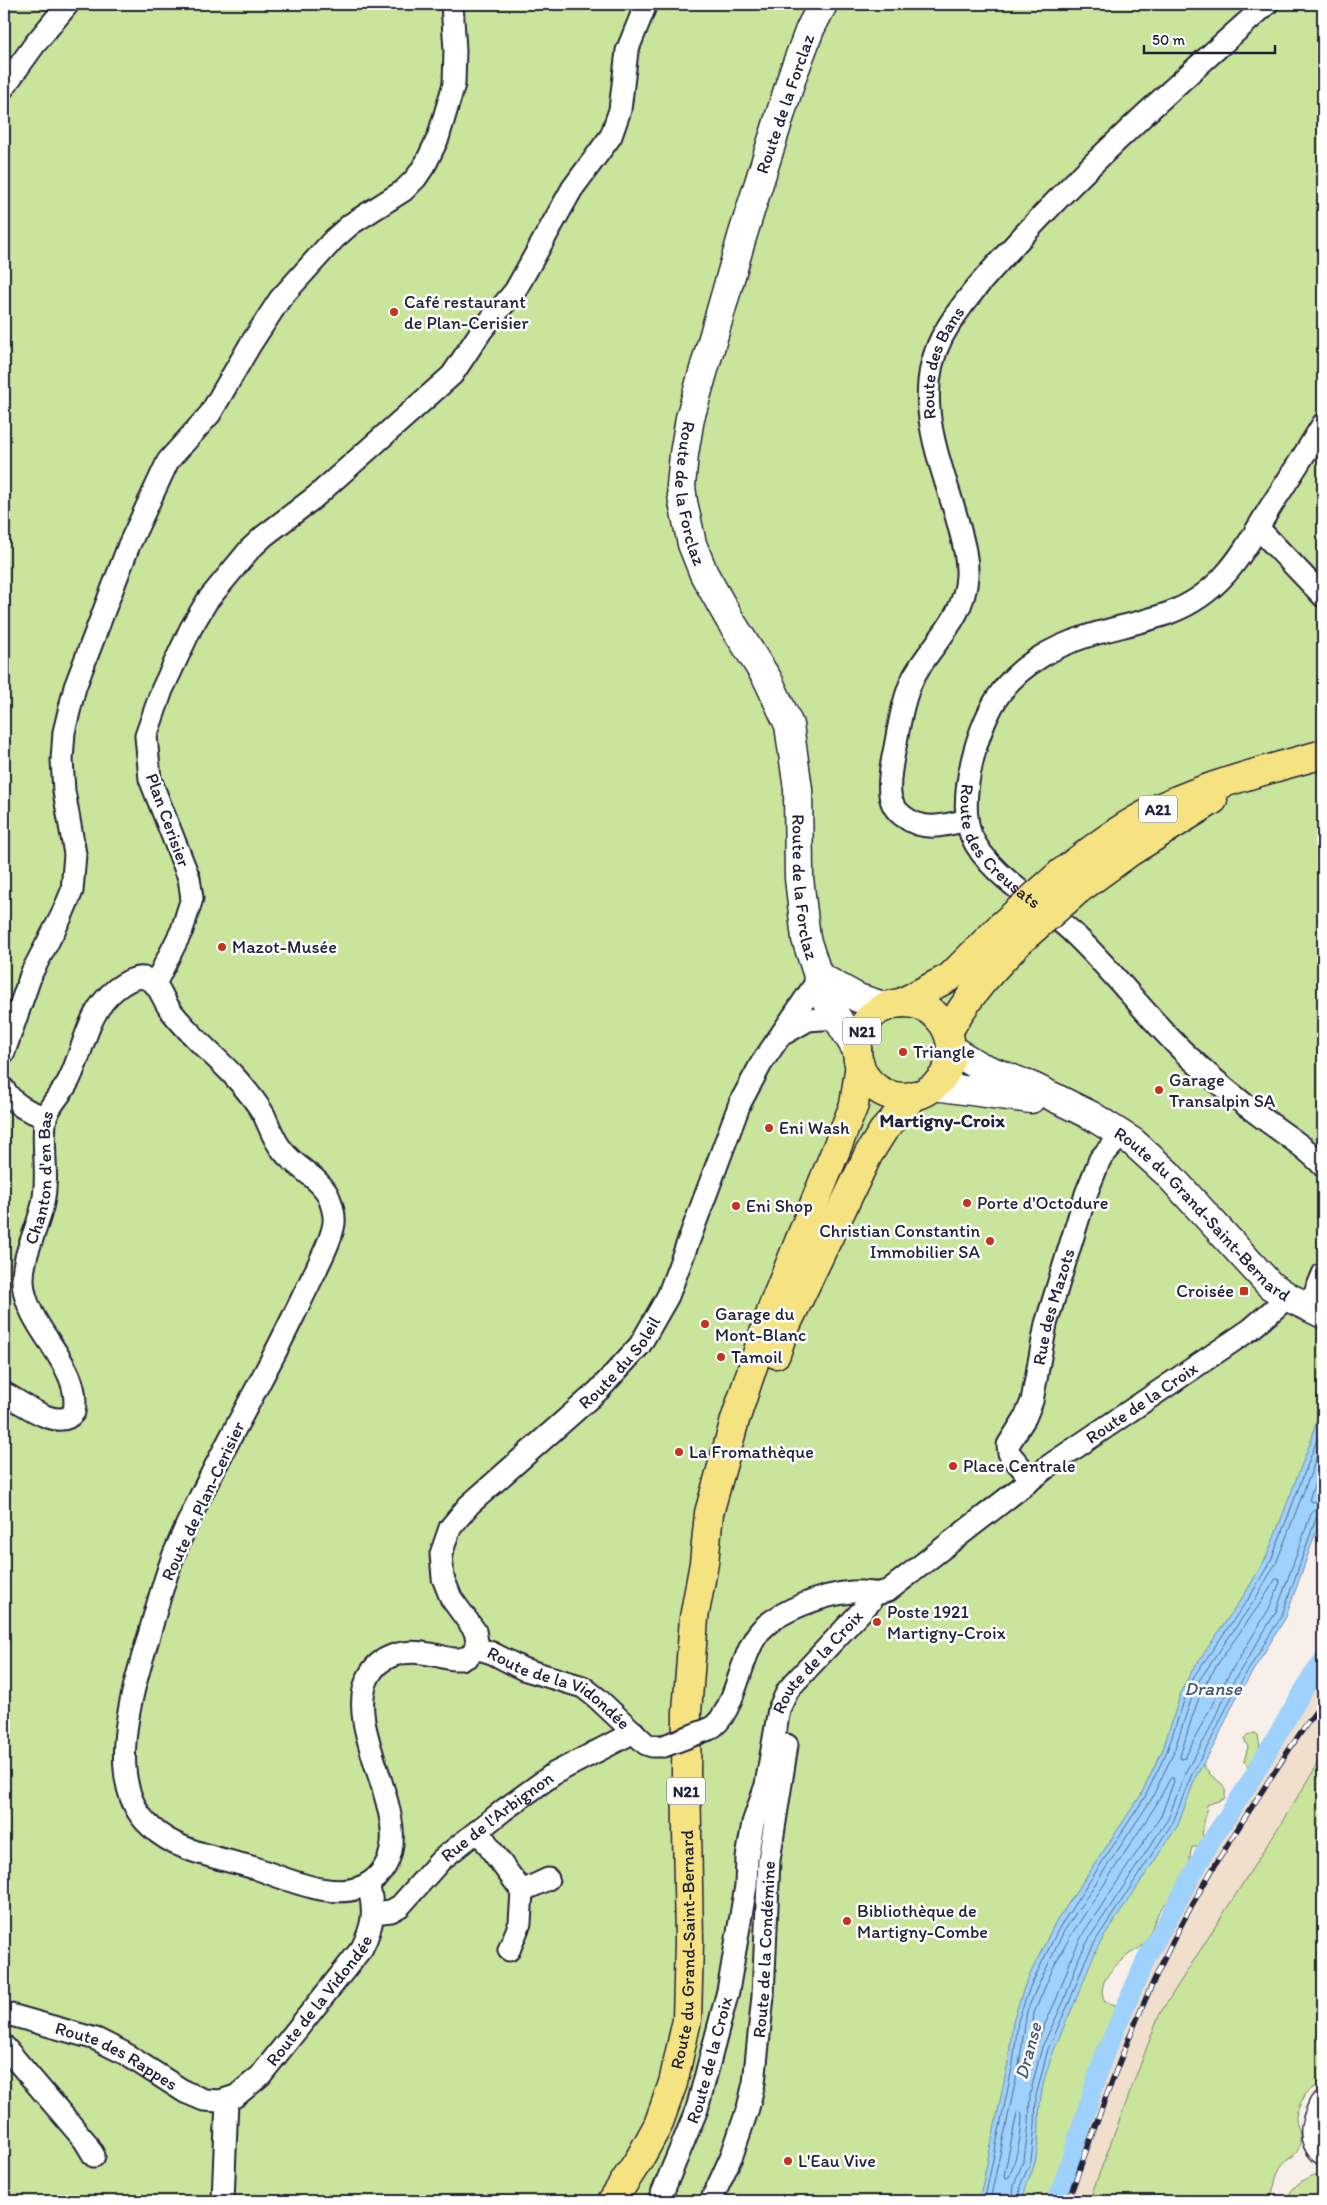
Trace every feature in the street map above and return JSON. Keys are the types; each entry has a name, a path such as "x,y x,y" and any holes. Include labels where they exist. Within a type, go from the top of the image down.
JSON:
{"main road":[{"name":"Route de la Forclaz","path":"823,4 810,29 793,74 742,237 690,418 684,454 682,502 692,544 704,574 730,620 768,680 788,725 798,789 801,908 808,949 820,977 826,1000 859,1057"},
{"name":"A21","path":"894,1005 950,976 1011,933 1070,882 1130,852 1225,792 1267,771 1323,754"},
{"name":"A21","path":"949,1040 968,998 1011,933"},
{"name":"Route de la Forclaz","path":"820,977 858,998 894,1005"},
{"name":"N21","path":"894,1005 918,1005 933,1013 949,1040"},
{"name":"Route du Grand-Saint-Bernard","path":"612,2201 640,2158 658,2125 673,2084 687,2020 690,1941 686,1781 687,1712 694,1618 704,1563 709,1513 735,1420 778,1293 854,1105 860,1033 879,1010 894,1005"},
{"name":"Route du Grand-Saint-Bernard","path":"704,1563 720,1529 784,1330 868,1155 883,1131 947,1069 949,1040"},
{"name":"Route du Grand-Saint-Bernard","path":"949,1040 979,1066 1034,1087 1068,1104 1116,1130 1144,1150 1262,1278 1307,1306"},
{"name":"N21","path":"859,1057 869,1081 881,1091 896,1096 924,1091"},
{"path":"924,1091 977,1090 1068,1104"},
{"path":"1323,2106 1318,2116 1315,2131 1317,2143 1323,2150"}],"street":[{"path":"4,87 35,44 68,4"},
{"path":"4,1052 32,972 61,917 72,891 76,854 63,782 64,732 76,687 129,545 168,461 213,409 250,345 280,299 334,239 359,219 403,191 416,178 426,163 438,138 454,84 452,4"},
{"name":"Plan Cerisier","path":"150,981 172,954 188,914 192,898 189,878 152,784 146,736 155,707 191,628 207,601 250,549 315,497 452,375 482,330 515,291 568,195 614,130 620,110 627,51 646,4"},
{"name":"Route des Bans","path":"967,820 934,827 921,826 900,814 894,808 890,794 892,764 903,706 914,677 958,612 967,578 963,541 930,427 928,386 934,357 950,323 968,298 1072,184 1124,132 1267,4"},
{"name":"Route des Creusats","path":"1323,424 1232,568 1202,596 1171,612 1065,643 1039,657 1011,680 992,705 977,745 967,787 967,820 980,850 999,871 1070,930 1149,1017 1188,1056 1323,1166"},
{"path":"1258,528 1323,596"},
{"name":"Route du Soleil","path":"476,1648 475,1631 451,1598 443,1578 442,1554 450,1528 469,1505 598,1390 640,1346 668,1296 740,1102 761,1064 783,1035 820,977"},
{"name":"Chanton d'en Bas","path":"4,1393 52,1420 65,1420 71,1417 76,1406 72,1381 34,1317 24,1287 24,1269 40,1218 45,1193 46,1117 50,1106 70,1080 88,1026 100,1006 124,984 150,981"},
{"name":"Route de Plan-Cerisier","path":"150,981 175,1015 234,1076 254,1101 263,1114 280,1149 328,1194 334,1222 326,1248 184,1532 167,1573 133,1692 127,1730 126,1766 129,1790 138,1812 149,1826 166,1838 202,1852 320,1888 349,1891 368,1884"},
{"name":"Route du Soleil","path":"783,1035 808,1020 836,1018"},
{"path":"4,1089 11,1099 24,1108 46,1117"},
{"name":"Rue des Mazots","path":"1031,1479 1009,1453 1008,1445 1025,1418 1032,1401 1046,1324 1086,1194 1100,1158 1116,1130"},
{"path":"1307,1306 1323,1274"},
{"name":"Route de la Croix","path":"658,2201 697,2109 724,2009 746,1886 747,1858 753,1823 766,1785 779,1709 788,1690 870,1602 873,1594 883,1593 900,1583 1031,1479 1251,1329 1307,1306"},
{"name":"Route de la Vidondée","path":"226,2100 245,2091 260,2076 354,1959 368,1936 373,1913 368,1884 378,1877 388,1861 393,1844 391,1825 363,1710 364,1687 368,1677 382,1661 401,1653 419,1652 456,1659 468,1656 476,1648 492,1653 523,1669 583,1687 646,1744 658,1747 709,1729 722,1719 751,1646 767,1625 799,1607 818,1600 854,1591 873,1594"},
{"name":"Route de la Condémine","path":"711,2201 732,2155 748,2108 754,2083 763,1996 769,1860 791,1718 788,1690"},
{"name":"Rue de l'Arbignon","path":"373,1913 391,1911 400,1906 441,1860 505,1808 557,1772 634,1732"},
{"path":"479,1830 522,1892 520,1922 509,1950"},
{"path":"522,1892 548,1879"},
{"name":"Route des Rappes","path":"4,2013 96,2039 124,2053 195,2097 213,2101 226,2100"},
{"path":"4,2046 85,2141 94,2156"},
{"path":"223,2201 226,2100"}],"shaded area":[{"path":"1323,1669 1323,1751 1311,1776 1159,2015 1089,2201 1051,2201 1098,2047 1260,1781 1303,1707 1316,1677"}],"green space":[{"path":"4,4 1323,4 1323,1435 1283,1567 1012,2055 988,2201 4,2201"},
{"path":"1255,1733 1258,1735 1261,1753 1273,1753 1272,1758 1259,1773 1213,1847 1208,1852 1192,1847 1189,1872 1186,1880 1160,1910 1144,1944 1117,1964 1104,1982 1102,1988 1105,2002 1116,2005 1132,1979 1135,1976 1138,1978 1098,2047 1051,2201 1008,2201 1058,2002 1198,1755 1208,1771 1224,1786 1225,1790 1224,1799 1207,1805 1202,1835 1205,1839 1209,1838 1250,1776 1249,1766 1244,1761 1248,1747 1244,1739 1247,1735"},
{"path":"1323,1751 1323,2076 1318,2084 1305,2095 1297,2112 1296,2120 1300,2138 1297,2151 1280,2168 1270,2201 1089,2201 1159,2015 1311,1776"},
{"path":"1323,2173 1323,2201 1286,2201 1296,2185 1311,2176"}],"water":[{"name":"Dranse","path":"1323,1394 1323,1512 1286,1617 1234,1702 1216,1742 1196,1776 1178,1825 1100,1943 1093,1958 1046,2073 1041,2096 1036,2157 1025,2190 1024,2201 977,2201 981,2192 1008,2063 1013,2021 1025,1985 1054,1925 1141,1795 1163,1749 1181,1693 1190,1674 1246,1592 1267,1556 1312,1438"}],"waterway":[{"path":"1057,2201 1104,2056 1147,1957 1211,1841 1248,1785 1315,1671 1323,1661"}],"railway":[{"path":"1068,2201 1126,2046 1176,1935 1233,1837 1289,1750 1323,1702"}],"place":[{"name":"Café restaurant de Plan-Cerisier","path":"394,312"},
{"name":"Mazot-Musée","path":"222,947"},
{"name":"Triangle","path":"903,1052"},
{"name":"Garage Transalpin SA","path":"1159,1090"},
{"name":"Eni Wash","path":"769,1128"},
{"name":"Porte d'Octodure","path":"967,1203"},
{"name":"Eni Shop","path":"736,1206"},
{"name":"Christian Constantin Immobilier SA","path":"990,1241"},
{"name":"Croisée","path":"1244,1291"},
{"name":"Garage du Mont-Blanc","path":"705,1324"},
{"name":"Tamoil","path":"721,1357"},
{"name":"La Fromathèque","path":"679,1452"},
{"name":"Place Centrale","path":"953,1466"},
{"name":"Poste 1921 Martigny-Croix","path":"877,1622"},
{"name":"Bibliothèque de Martigny-Combe","path":"847,1921"},
{"name":"L'Eau Vive","path":"788,2161"}],"district":[{"name":"Martigny-Croix","path":"942,1120"}]}
